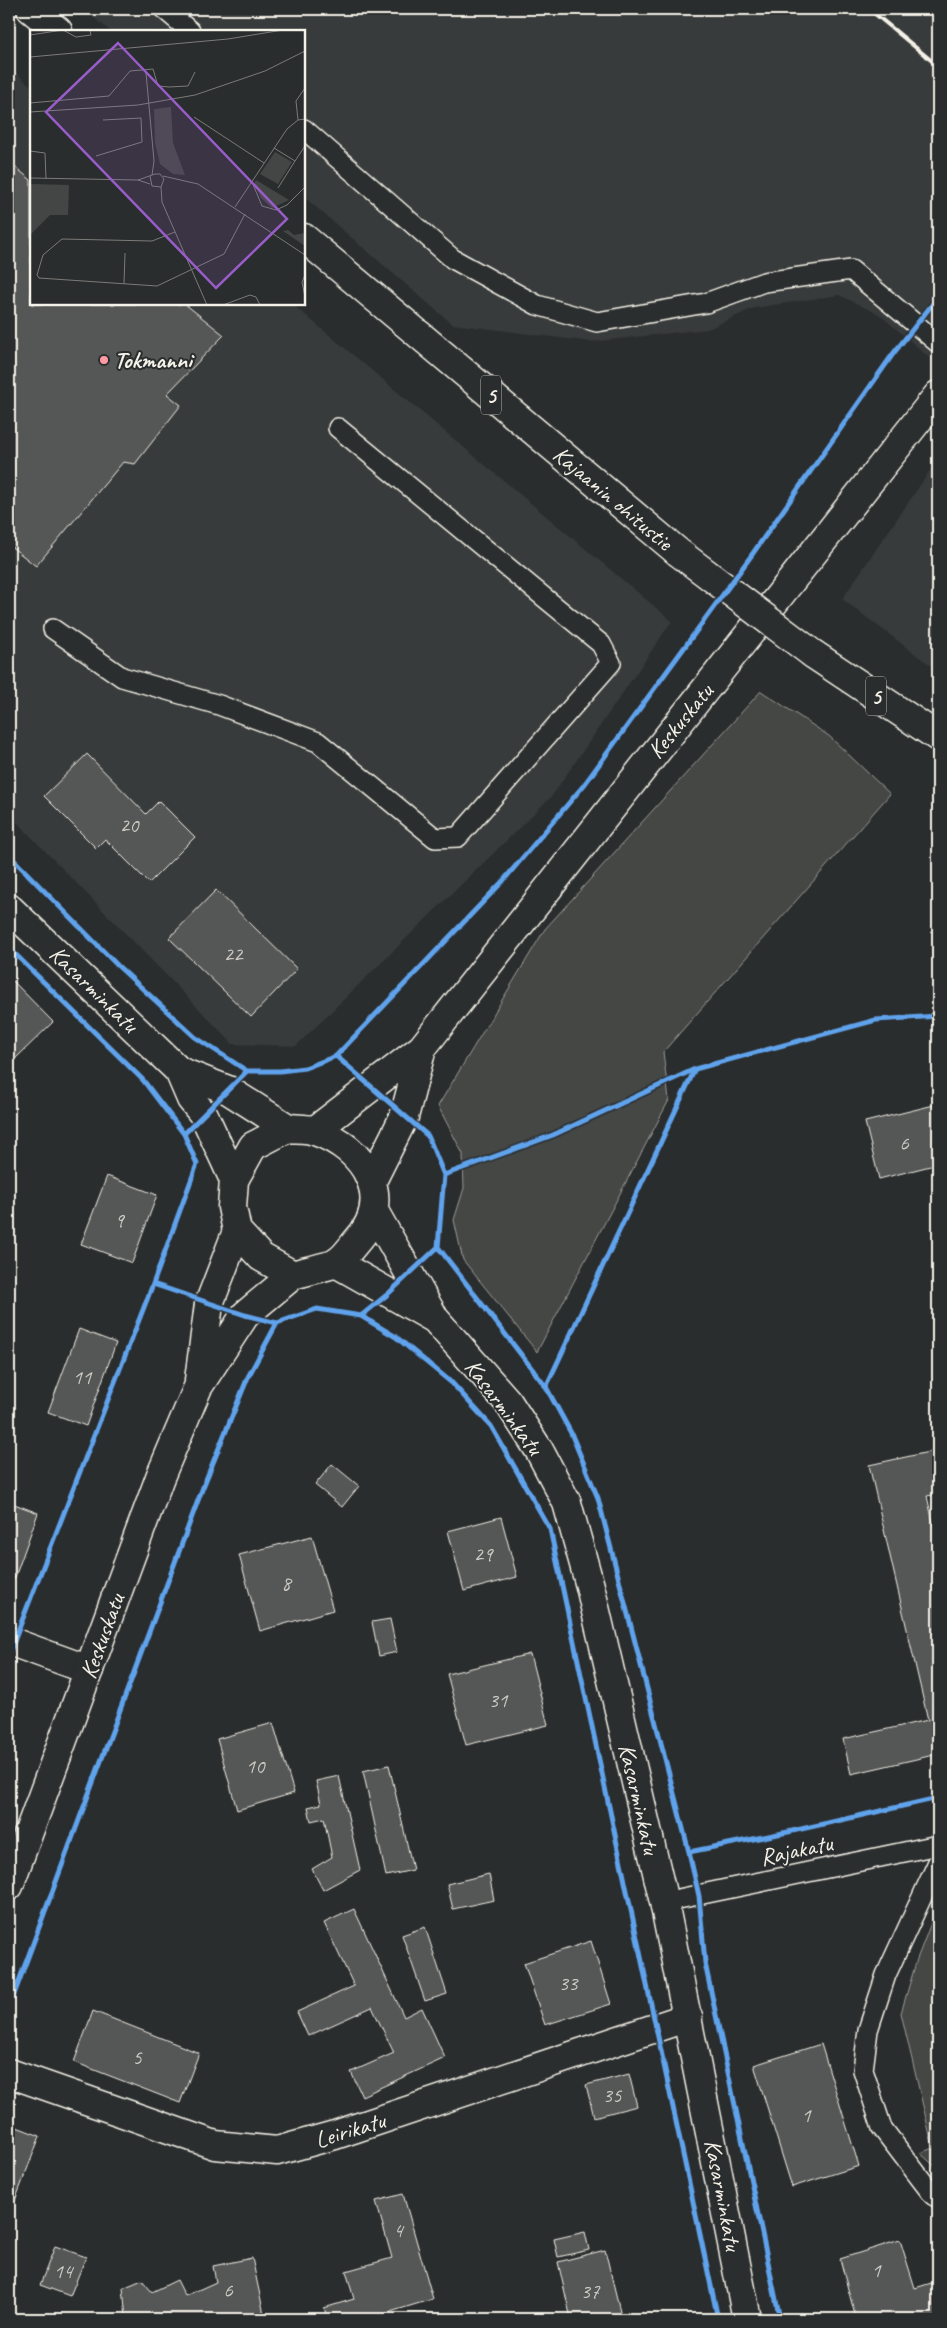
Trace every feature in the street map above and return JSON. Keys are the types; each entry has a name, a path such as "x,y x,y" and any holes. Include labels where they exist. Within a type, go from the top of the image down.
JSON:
{"main road":[{"path":"31,9 57,30"},
{"name":"Kajaanin ohitustie","path":"305,239 678,552 813,654 938,738"},
{"name":"Keskuskatu","path":"301,1129 422,1048 938,395"},
{"name":"Kasarminkatu","path":"9,908 179,1070 228,1090 301,1129"},
{"name":"Keskuskatu","path":"372,1180 404,1117 422,1048"},
{"name":"Kasarminkatu","path":"179,1070 191,1099 204,1115 234,1180"},
{"path":"301,1129 339,1144 360,1160 372,1180 376,1197 374,1211 363,1234 336,1263 293,1275 261,1257 237,1231 232,1207 234,1180 253,1146 301,1129"},
{"path":"374,1211 436,1319"},
{"name":"Keskuskatu","path":"198,1387 209,1304 237,1231"},
{"path":"336,1263 436,1319"},
{"name":"Keskuskatu","path":"9,1886 160,1478 198,1387 245,1315 293,1275"},
{"name":"Kasarminkatu","path":"436,1319 508,1402 539,1450 567,1503 590,1586 664,1902 747,2319"},
{"path":"9,1641 90,1670"},
{"name":"Leirikatu","path":"9,2073 215,2145 277,2151 335,2135 688,2017"}],"lane":[{"path":"164,9 189,30"},
{"path":"305,130 453,258 537,305 597,322 706,303 764,282 851,270 938,343"},
{"path":"53,629 122,677 219,704 318,742 435,838 458,837 611,663 601,644 338,428"},
{"name":"Rajakatu","path":"664,1902 938,1845"},
{"path":"938,1862 886,1975 868,2030 863,2070 882,2128 932,2196 938,2198"}],"shaded area":[{"path":"83,9 938,9 938,365 880,315 839,295 754,308 708,329 591,342 452,324 305,198 305,30 109,30"},
{"path":"9,67 30,85 30,305 293,305 672,621 552,796 296,1046 233,1044 9,814"},
{"path":"938,459 938,671 842,599"},
{"path":"761,691 829,736 890,794 663,1052 669,1100 537,1352 463,1260 454,1220 464,1188 463,1154 438,1106 545,929"},
{"path":"938,1905 938,2169 920,2153 933,2148 901,2013 917,1959"}],"building":[{"name":"Tokmanni","path":"9,162 30,179 30,305 186,305 224,335 167,394 181,405 135,464 123,462 36,566 9,545"},
{"path":"87,754 146,814 159,801 195,837 149,883 105,839 96,848 44,796"},
{"path":"216,890 297,969 251,1017 169,938"},
{"path":"9,977 53,1022 14,1060 9,1054"},
{"path":"938,1104 938,1164 879,1179 865,1122"},
{"path":"107,1176 157,1195 132,1263 81,1244"},
{"path":"79,1329 116,1343 86,1426 48,1412"},
{"path":"938,1450 938,1494 927,1496 938,1545 938,1754 851,1774 843,1739 928,1720 869,1465"},
{"path":"332,1464 359,1486 342,1507 315,1485"},
{"path":"9,1502 38,1513 14,1580 9,1578"},
{"path":"501,1517 517,1577 464,1591 448,1531"},
{"path":"312,1536 333,1610 260,1631 239,1555"},
{"path":"390,1619 397,1652 379,1656 372,1622"},
{"path":"530,1654 548,1725 466,1745 447,1674"},
{"path":"273,1723 294,1793 237,1810 217,1739"},
{"path":"389,1765 413,1870 386,1876 363,1771"},
{"path":"339,1776 360,1870 323,1890 312,1869 332,1857 324,1818 311,1821 308,1807 321,1804 316,1781"},
{"path":"489,1874 494,1900 453,1909 447,1884"},
{"path":"354,1909 404,2017 422,2008 445,2058 362,2096 351,2072 394,2053 372,2007 308,2036 297,2012 354,1986 324,1923"},
{"path":"425,1927 447,1994 425,2001 402,1935"},
{"path":"591,1941 611,2004 545,2025 524,1963"},
{"path":"93,2011 199,2053 180,2103 74,2062"},
{"path":"821,2044 859,2166 792,2187 754,2065"},
{"path":"629,2074 637,2106 594,2117 586,2085"},
{"path":"9,2124 40,2136 9,2216"},
{"path":"403,2194 433,2299 367,2319 328,2319 324,2308 354,2299 346,2271 392,2258 376,2201"},
{"path":"585,2232 589,2250 558,2257 554,2239"},
{"path":"900,2240 915,2288 938,2281 938,2319 856,2319 840,2259"},
{"path":"55,2246 86,2257 70,2296 40,2285"},
{"path":"605,2250 622,2319 571,2319 558,2262"},
{"path":"252,2258 265,2319 126,2318 123,2288 142,2280 152,2292 177,2280 185,2296 216,2282 213,2266"}],"railway":[{"path":"869,9 938,66"}],"cycle path":[{"path":"9,855 118,966 195,1037 247,1071 280,1071 305,1068 336,1056 503,881 584,785 751,556 893,354 938,297"},
{"path":"9,948 143,1080 184,1134 197,1164 153,1284 9,1654"},
{"path":"444,1175 553,1135 695,1069 876,1020 938,1016"},
{"path":"336,1056 428,1136 444,1175 438,1247 546,1387 571,1433 598,1498 699,1896 705,1963 780,2319"},
{"path":"546,1387 695,1069"},
{"path":"184,1134 247,1071"},
{"path":"361,1316 388,1294 438,1247"},
{"path":"153,1284 245,1315 277,1323"},
{"path":"9,2008 203,1487 248,1377 277,1323 317,1309 361,1316 396,1337 452,1383 491,1426 550,1529 718,2319"},
{"path":"689,1852 938,1798"}],"place":[{"name":"Tokmanni","path":"104,360"}]}
